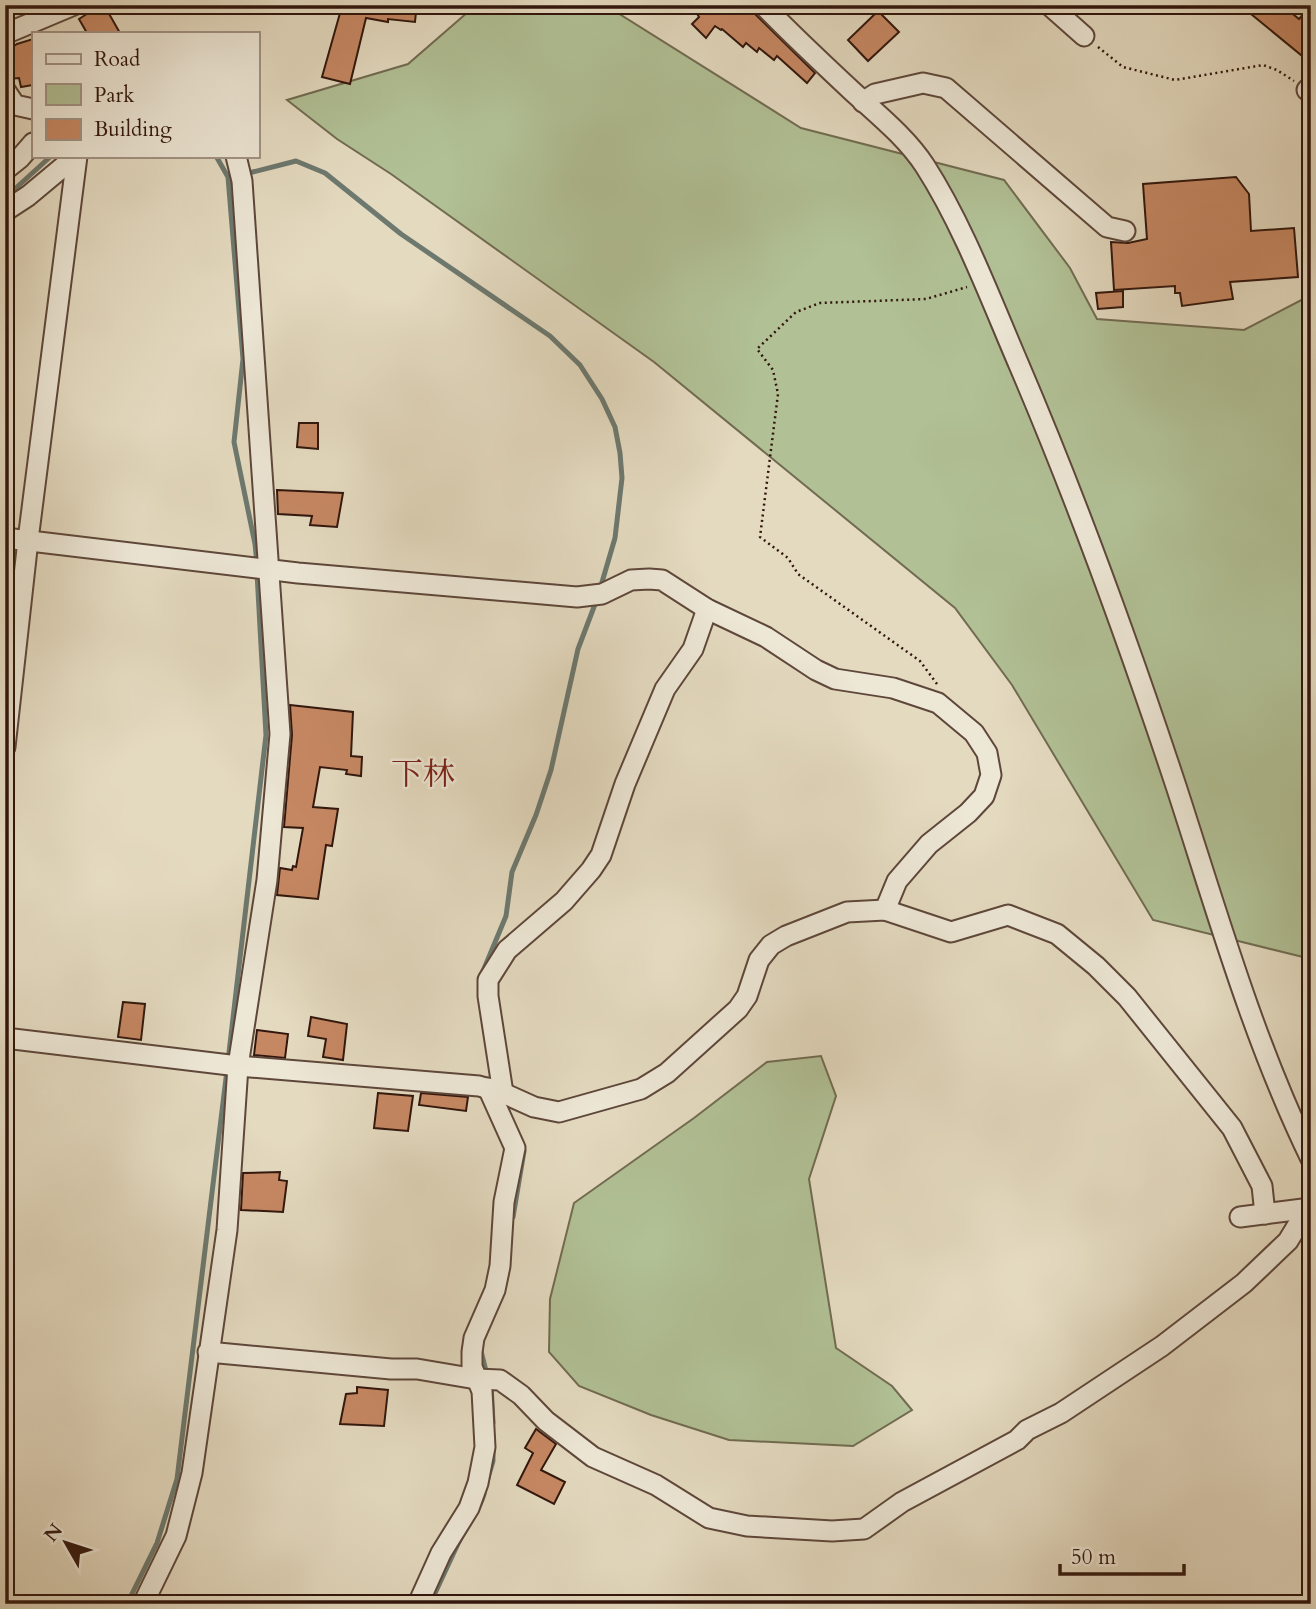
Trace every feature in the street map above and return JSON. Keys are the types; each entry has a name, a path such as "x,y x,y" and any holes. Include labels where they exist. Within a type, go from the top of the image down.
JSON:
{"street":[{"path":"5,34 74,5"},
{"path":"763,5 911,146 926,168 982,280 1067,477 1167,761 1250,1014 1289,1115 1311,1159"},
{"path":"1049,5 1084,36"},
{"path":"863,102 875,94 923,83 946,88 1107,227 1125,231"},
{"path":"5,90 15,105 32,109"},
{"path":"5,170 32,144"},
{"path":"5,211 28,196 74,158"},
{"path":"5,747 76,158"},
{"path":"143,1604 176,1536 192,1474 227,1230 230,1065 267,880 280,734 260,568 239,168"},
{"path":"5,538 260,568 577,597 597,594 631,580 662,580 707,609 766,637 835,680 893,688 938,703 974,733 987,753 991,775 984,796 968,813 929,844 897,881 885,910"},
{"path":"485,1379 472,1367 474,1338 495,1290 500,1266 504,1202 515,1148 495,1090 488,980 507,950 564,901 601,855 625,784 665,689 693,649 707,609"},
{"path":"5,1038 230,1065 495,1090 534,1107 559,1112 641,1089 667,1073 738,1009 747,996 759,960 771,945 786,936 847,912 885,910 951,932 1008,915 1056,934 1096,966 1127,997 1232,1128 1262,1186 1265,1214"},
{"path":"208,1352 391,1369 417,1369 485,1379 521,1395 546,1422 593,1457 656,1485 709,1518 747,1526 832,1531 864,1529 902,1502 1061,1413 1161,1346 1244,1283 1288,1241 1310,1208"},
{"path":"1240,1217 1310,1208"},
{"path":"418,1604 441,1553 469,1508 478,1483 485,1447 482,1391 485,1379"}],"path":[{"path":"1084,36 1123,67 1175,79 1262,65 1277,70 1309,88"},
{"path":"938,703 940,691 935,679 920,661 798,574 788,558 760,537 778,394 773,370 757,349 796,312 820,303 926,299 967,288 982,280"}],"green space":[{"path":"476,5 605,5 801,128 1004,180 1070,268 1097,319 1244,330 1311,295 1311,959 1153,920 1012,685 955,608 654,362 391,174 337,139 287,100 408,64"},
{"path":"821,1056 836,1096 809,1179 836,1348 892,1386 912,1410 853,1446 729,1440 651,1415 579,1386 549,1352 550,1299 574,1203 694,1118 767,1062"}],"building":[{"path":"104,5 119,32 86,32 79,19"},
{"path":"335,5 381,5 416,12 415,22 388,19 388,22 366,18 350,84 322,77 340,13 335,11"},
{"path":"692,5 746,5 815,73 807,83 777,56 774,60 759,48 757,52 746,43 743,47 715,26 706,38 692,24 699,17"},
{"path":"1240,5 1282,5 1299,19 1311,5 1311,44 1301,55"},
{"path":"878,11 899,32 868,61 848,40"},
{"path":"32,39 32,85 21,87 19,78 9,79 5,52 17,44"},
{"path":"1236,177 1249,194 1251,231 1294,228 1298,277 1230,282 1233,299 1182,306 1180,293 1175,293 1175,286 1114,290 1111,242 1128,243 1147,239 1143,184"},
{"path":"1123,291 1123,307 1098,309 1096,293"},
{"path":"299,423 318,423 318,449 297,447"},
{"path":"277,490 343,493 337,527 310,525 312,516 278,514"},
{"path":"290,705 353,712 351,756 362,757 361,776 346,774 347,770 320,767 313,807 338,809 332,846 326,845 318,899 277,895 280,868 292,870 293,866 296,867 303,828 284,827 292,735"},
{"path":"123,1002 145,1004 141,1040 118,1037"},
{"path":"311,1017 347,1024 343,1060 323,1057 326,1039 308,1036"},
{"path":"257,1030 288,1034 285,1058 254,1055"},
{"path":"378,1093 413,1096 408,1131 374,1128"},
{"path":"421,1093 468,1097 466,1111 419,1105"},
{"path":"280,1172 279,1180 287,1181 283,1212 241,1210 243,1173"},
{"path":"357,1387 388,1390 384,1426 340,1424 346,1394 357,1393"},
{"path":"536,1429 556,1444 541,1470 565,1482 554,1504 517,1485 533,1453 525,1448"}],"waterway":[{"path":"5,198 49,158"},
{"path":"217,158 228,177 243,359 234,442 257,563"},
{"path":"245,174 296,161 325,173 401,234 550,336 580,365 602,399 615,427 620,453 622,478 615,538 600,589"},
{"path":"228,1061 266,735 257,573"},
{"path":"481,976 506,916 512,872 551,770 578,649 597,599"},
{"path":"127,1604 157,1543 177,1479 227,1070"},
{"path":"513,1217 524,1151"},
{"path":"481,1351 487,1375"},
{"path":"491,1384 493,1423"},
{"path":"487,1481 493,1450"},
{"path":"430,1604 484,1494"}],"district":[{"name":"下林","path":"423,774"}]}
